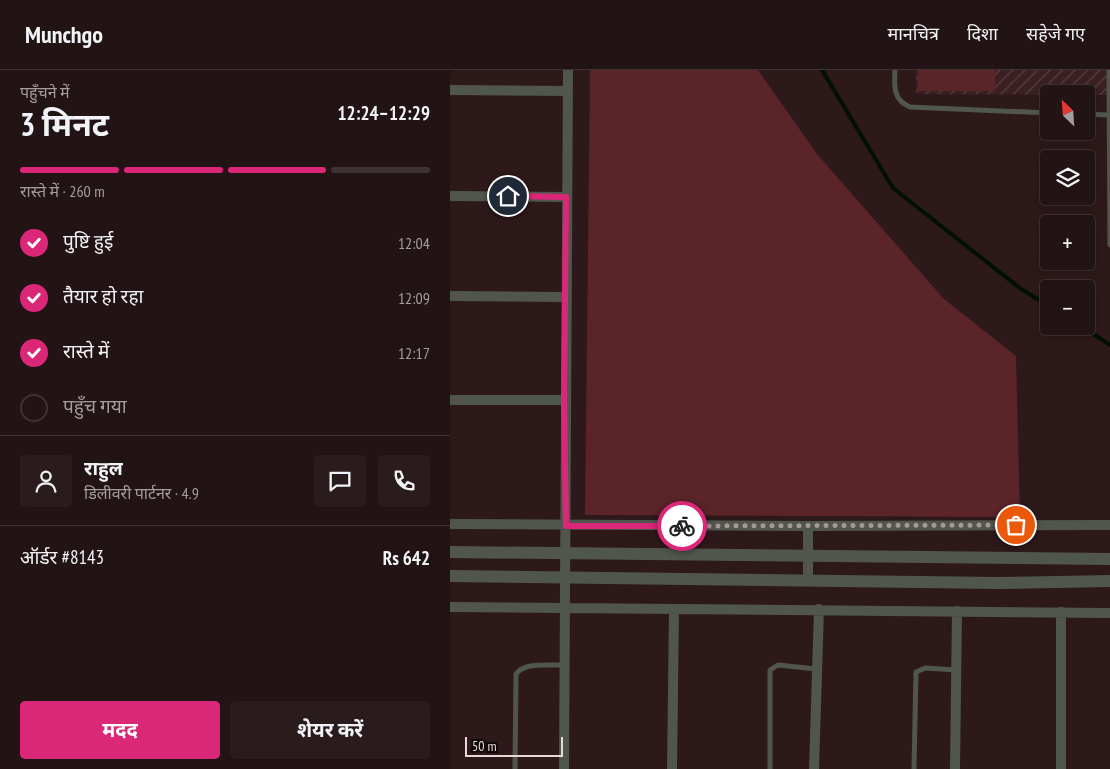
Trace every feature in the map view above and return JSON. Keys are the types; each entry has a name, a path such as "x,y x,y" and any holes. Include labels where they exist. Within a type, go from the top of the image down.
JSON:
{"street":[{"path":"564,769 566,526 564,400 568,70"},
{"path":"450,90 567,90"},
{"path":"450,196 566,197"},
{"path":"450,296 565,297"},
{"path":"450,400 564,400"},
{"path":"450,524 566,526 1110,525"},
{"path":"808,526 808,580"},
{"path":"450,552 1110,559"},
{"path":"450,576 997,583 1110,581"},
{"path":"450,607 1110,613"},
{"path":"672,769 674,610"},
{"path":"814,769 819,610"},
{"path":"955,769 957,611"},
{"path":"1061,612 1061,769"}],"lane":[{"path":"895,70 896,96 901,104 910,107 1040,113"},
{"path":"1109,70 1110,245"},
{"path":"1095,114 1108,115"},
{"path":"515,769 516,674 526,666 565,665"},
{"path":"770,769 770,670 778,666 816,669"},
{"path":"914,769 916,672 925,668 956,670"}],"shaded area":[{"path":"590,70 758,70 817,154 944,299 1016,356 1020,517 585,515"},
{"path":"916,70 1110,70 1110,95 1095,95 1095,85 1040,85 1040,95 916,94"},
{"path":"918,70 995,70 995,91 918,91"}],"waterway":[{"path":"822,70 893,188 1021,289 1040,301"},
{"path":"1095,335 1110,345"}],"way so far":[{"path":"682,526 1016,525"}],"route":[{"path":"508,196 566,197 564,400 566,526 682,526"}]}
